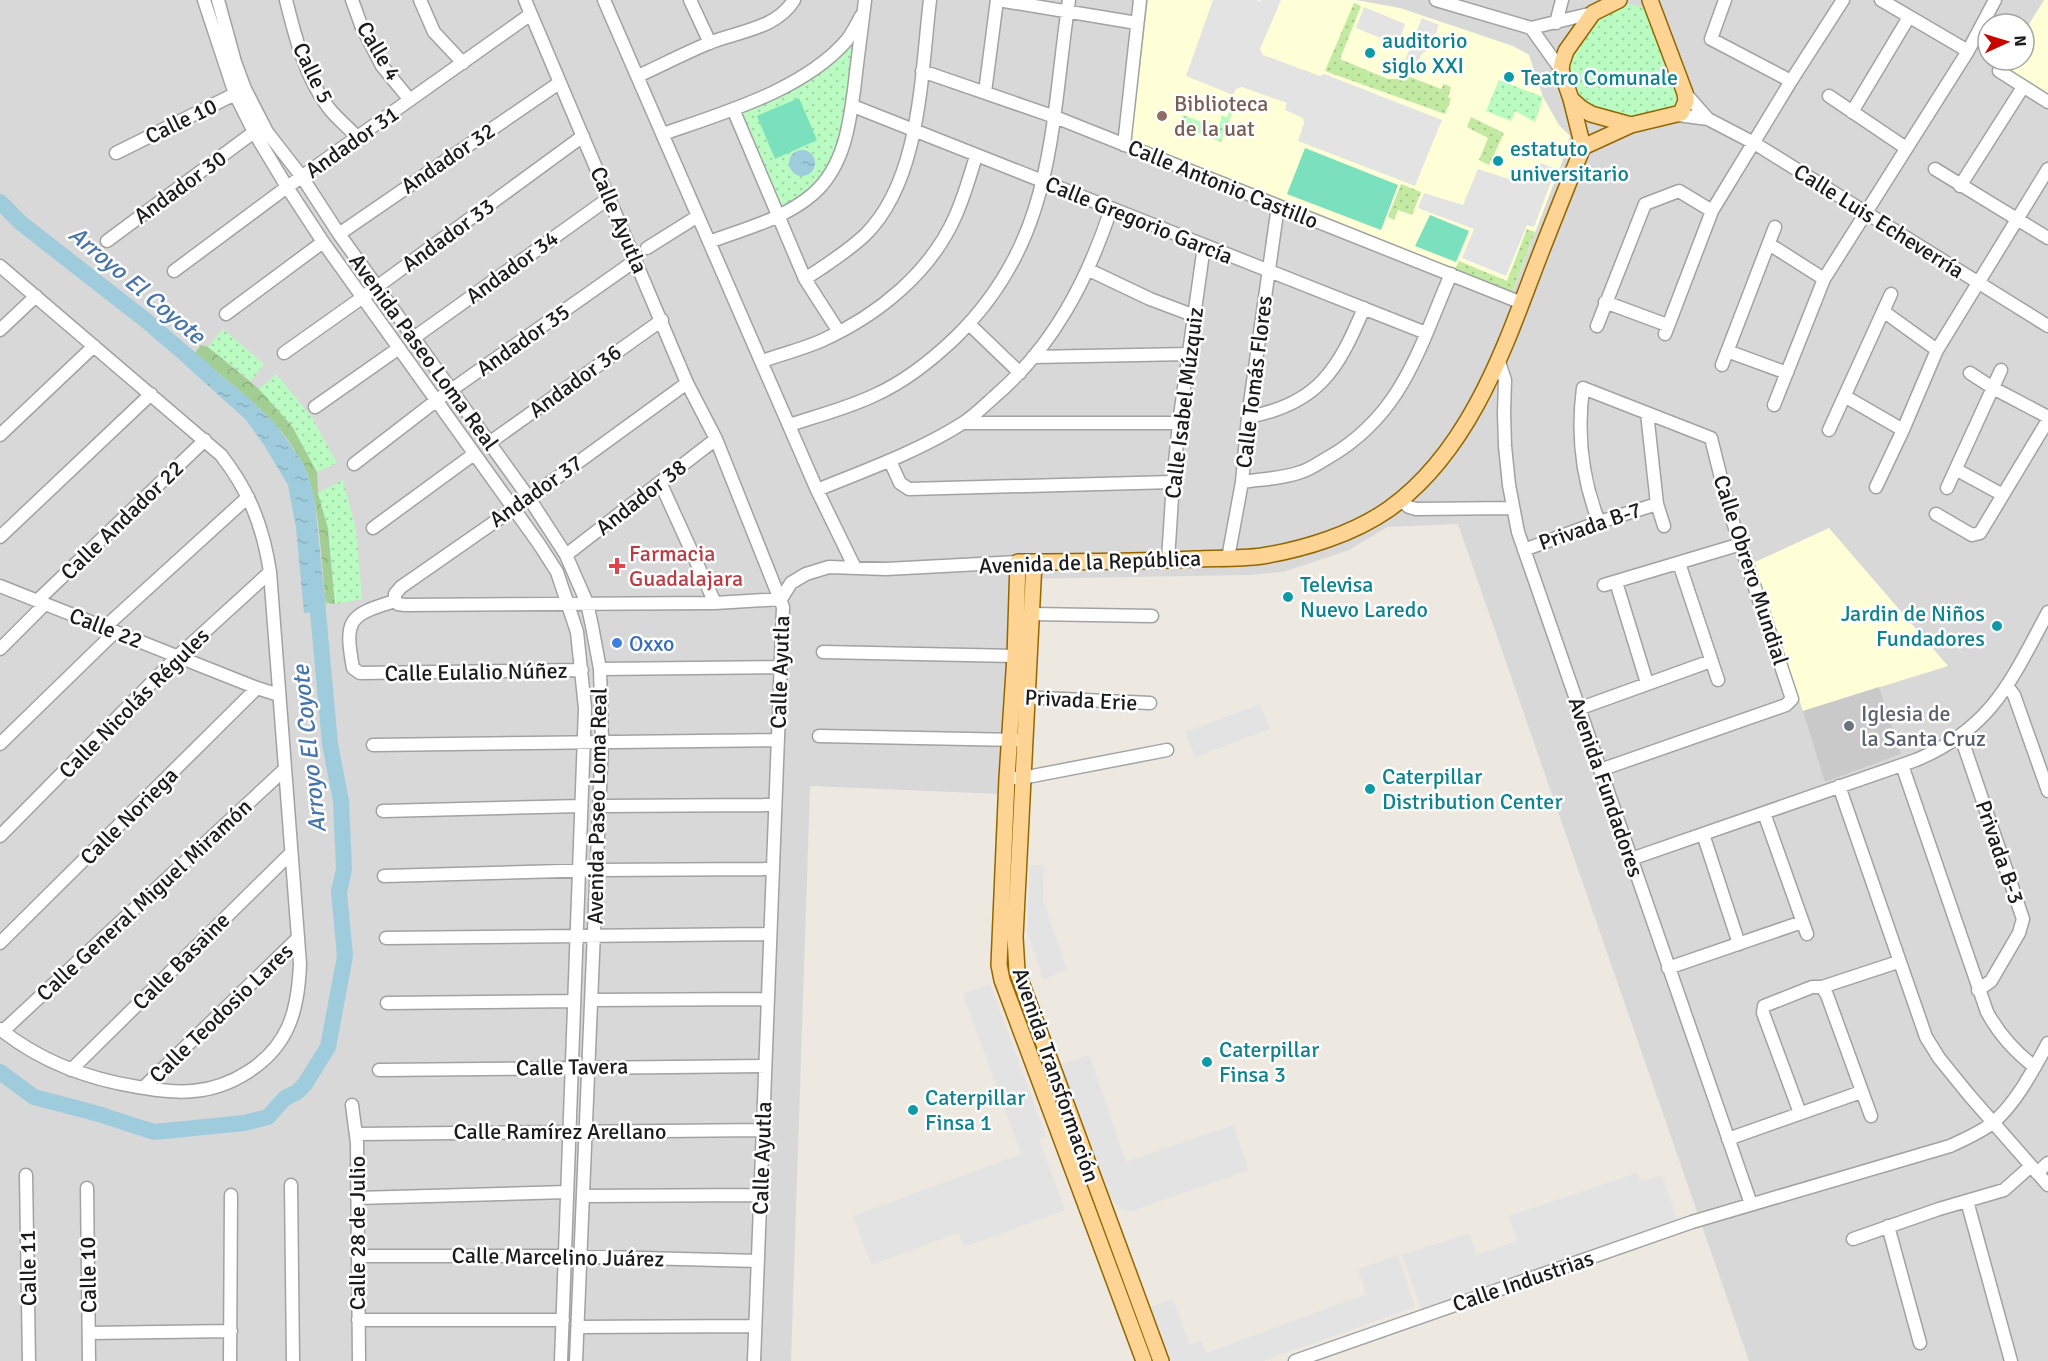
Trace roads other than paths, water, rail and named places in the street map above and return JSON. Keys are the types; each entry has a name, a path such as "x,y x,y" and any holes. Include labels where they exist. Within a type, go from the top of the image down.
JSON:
{"main road":[{"path":"1618,0 1593,13 1566,51 1560,70 1571,99 1583,147 1630,125 1678,115 1684,109 1686,101 1684,93 1653,2"},
{"path":"1571,99 1591,114 1630,125"},
{"name":"Avenida de la República","path":"1018,562 1262,556 1319,542 1373,519 1400,500 1429,472 1456,436 1499,362 1583,147"},
{"name":"Avenida Transformación","path":"1018,562 1015,656 1019,697"},
{"name":"Avenida Transformación","path":"1034,562 1019,697 1015,778 1005,810 999,965 1002,980 1023,1014 1115,1261 1161,1361"},
{"name":"Avenida Transformación","path":"1015,778 1021,807 1016,960 1023,1014"},
{"path":"1005,810 1021,807"},
{"path":"1004,835 1020,835"},
{"path":"1002,870 1018,870"},
{"name":"Avenida Transformación","path":"1115,1261 1144,1361"}],"street":[{"name":"Avenida Paseo Loma Real","path":"204,0 254,132 323,242 557,572 577,632 585,708 561,1361"},
{"name":"Avenida Paseo Loma Real","path":"218,0 230,64"},
{"name":"Calle 5","path":"286,0 303,60 315,86 328,108 357,137"},
{"name":"Calle 4","path":"352,0 361,25 382,66 410,100"},
{"path":"420,0 434,32 463,63"},
{"name":"Calle Ayutla","path":"525,0 687,383 716,439 783,607 754,1361"},
{"path":"604,0 817,490 855,568"},
{"path":"690,0 710,43"},
{"path":"638,76 710,43 764,25 786,11 794,0"},
{"path":"805,279 837,259 866,234 890,201 899,182 915,131 930,0"},
{"path":"985,92 998,0 1068,6 1137,23"},
{"path":"1124,145 1140,0"},
{"path":"1436,0 1531,28 1593,13"},
{"path":"1556,23 1562,0"},
{"path":"1725,0 1711,39 1791,81"},
{"path":"1605,302 1666,330 1712,211 1843,0"},
{"path":"1881,0 1968,51"},
{"path":"1774,405 1824,279 1868,213 1906,148 1968,51 1995,0"},
{"path":"663,134 733,109 812,69 833,54 848,39 864,6"},
{"path":"709,242 778,216 812,195 824,184 839,157 846,138 853,106 864,6"},
{"path":"789,426 874,396 899,382 925,365 969,324 994,294 1020,249 1043,182 1055,117 1068,6"},
{"name":"Andador 31","path":"174,271 287,187 531,14"},
{"path":"1852,112 1909,17"},
{"path":"1531,28 1560,70"},
{"name":"Calle Antonio Castillo","path":"922,71 1055,117 1522,303"},
{"path":"2000,72 2048,102"},
{"name":"Andador 32","path":"339,234 559,83"},
{"path":"1960,186 2023,87"},
{"name":"Avenida Paseo Loma Real","path":"240,92 529,498 566,555 586,603 600,669 602,741 576,1361"},
{"name":"Calle 10","path":"116,153 240,92"},
{"name":"Calle Luis Echeverría","path":"1684,93 1708,119"},
{"path":"1829,96 1906,148"},
{"name":"Calle Gregorio García","path":"853,106 1426,333"},
{"path":"733,109 805,279 839,332"},
{"name":"Calle Luis Echeverría","path":"1678,115 1708,119 1754,142 2048,326"},
{"name":"Andador 30","path":"107,241 254,132"},
{"name":"Andador 33","path":"284,353 583,136"},
{"path":"762,361 839,332 888,301 922,268 946,234 955,218 976,156"},
{"path":"1935,169 2048,238"},
{"path":"1876,487 1904,430 1937,350 2048,169"},
{"path":"1597,326 1645,204 1679,191 1712,211"},
{"name":"Andador 34","path":"415,337 609,198"},
{"name":"Calle Tomás Flores","path":"1228,558 1242,482 1248,417 1278,206"},
{"path":"817,490 890,461 963,423 1020,373 1046,343 1074,299 1089,270 1111,209"},
{"path":"647,248 698,216"},
{"path":"1722,366 1775,227"},
{"path":"226,314 323,242"},
{"path":"1769,244 1824,279"},
{"name":"Calle Isabel Múzquiz","path":"1168,560 1179,423 1204,246"},
{"name":"Andador 35","path":"354,464 437,400 636,260"},
{"path":"0,266 205,440 228,465 257,515 270,572 298,938 299,981 294,1010 287,1028 279,1042 263,1059 240,1076 194,1092 173,1092 93,1079 19,1043 1,1030"},
{"path":"1089,270 1150,299 1194,316"},
{"path":"1242,482 1302,472 1341,450 1382,415 1404,383 1452,274"},
{"path":"1829,430 1891,294"},
{"path":"0,330 36,297"},
{"path":"1248,417 1277,412 1319,386 1342,357 1364,309"},
{"path":"1883,311 1937,350"},
{"name":"Andador 36","path":"489,443 662,320"},
{"path":"969,324 1020,373"},
{"path":"0,435 94,346"},
{"path":"315,407 399,348"},
{"path":"1727,351 1787,373"},
{"path":"1034,357 1189,354"},
{"name":"Avenida Fundadores","path":"1499,362 1505,380 1505,447 1513,508 1524,550 1751,1204"},
{"path":"1947,488 2001,370"},
{"path":"1936,513 1972,535 1980,533 2048,418 1993,388 1970,372"},
{"name":"Andador 37","path":"397,602 395,594 400,587 529,498 687,383"},
{"path":"1599,522 1589,498 1583,466 1579,421 1583,387 1647,412 1657,504 1664,526"},
{"path":"0,537 151,394"},
{"path":"1846,397 1904,430"},
{"name":"Calle Obrero Mundial","path":"1600,770 1786,705 1791,701 1792,695 1729,510 1711,438 1647,412"},
{"path":"963,423 1179,423"},
{"name":"Andador 38","path":"566,555 716,439"},
{"name":"Calle Andador 22","path":"0,649 42,602 205,440"},
{"path":"374,528 474,454"},
{"path":"890,461 900,483 909,489 1173,483"},
{"path":"1957,470 2002,495"},
{"path":"660,482 715,603"},
{"path":"0,744 110,630 248,496"},
{"path":"1400,500 1416,509 1513,508"},
{"name":"Privada B-7","path":"1524,550 1599,522 1657,504"},
{"path":"1647,683 1610,583 1741,544"},
{"name":"Avenida de la República","path":"781,599 791,583 806,574 830,567 886,569 1018,562"},
{"path":"1679,563 1718,680"},
{"name":"Calle Nicolás Régules","path":"0,836 178,656 270,572"},
{"name":"Calle 22","path":"0,586 279,695"},
{"path":"397,602 715,603 781,599"},
{"name":"Calle Eulalio Núñez","path":"397,602 358,614 352,622 350,647 353,669 360,673 370,674 582,670"},
{"path":"1631,859 1940,750 1961,737 1990,709 2008,687 2048,612"},
{"path":"1030,614 1152,616"},
{"path":"823,652 1015,656"},
{"path":"1578,709 1711,661"},
{"name":"Calle Eulalio Núñez","path":"600,669 781,667"},
{"path":"2008,687 2014,695 2048,790"},
{"name":"Calle Noriega","path":"0,943 257,688"},
{"name":"Privada Erie","path":"1019,697 1150,703"},
{"path":"819,736 1017,740"},
{"name":"Privada B-3","path":"1961,737 2023,919 2019,933 1991,981 1978,990"},
{"path":"373,745 778,740"},
{"path":"1015,778 1167,750"},
{"path":"1902,765 1978,990 1994,1025 2016,1051 2034,1067"},
{"name":"Calle General Miguel Miramón","path":"1,1030 285,769"},
{"path":"1839,786 1898,962 1926,1036 1939,1058 2048,1185"},
{"path":"600,806 776,805"},
{"path":"383,812 581,806"},
{"path":"1764,813 1808,934"},
{"path":"1703,834 1739,944"},
{"name":"Calle Basaine","path":"71,1070 291,853"},
{"path":"384,876 597,870 773,869"},
{"path":"1668,968 1802,921"},
{"path":"386,938 771,934"},
{"name":"Calle Teodosio Lares","path":"143,1088 298,938"},
{"path":"1800,1113 1763,1012 1764,1006 1812,987 1822,987 1898,962"},
{"path":"1822,987 1827,995 1871,1116"},
{"path":"591,1000 768,999"},
{"path":"387,1003 574,1001"},
{"path":"1994,1122 2016,1095 2048,1043"},
{"name":"Calle Tavera","path":"380,1070 765,1066"},
{"path":"1728,1139 1861,1092"},
{"name":"Calle 28 de Julio","path":"352,1105 356,1134 358,1361"},
{"name":"Calle Industrias","path":"1295,1361 1692,1222 1950,1146 1994,1122"},
{"name":"Calle Ramírez Arellano","path":"356,1134 763,1130"},
{"path":"1853,1239 2004,1190 2034,1169 2048,1163"},
{"name":"Calle 11","path":"26,1175 29,1361"},
{"path":"291,1185 293,1361"},
{"name":"Calle 10","path":"87,1188 89,1361"},
{"path":"357,1197 567,1192"},
{"path":"230,1361 231,1195"},
{"path":"583,1196 760,1195"},
{"path":"1967,1201 2012,1361"},
{"path":"1888,1226 1920,1343"},
{"name":"Calle Marcelino Juárez","path":"358,1256 581,1256 758,1261"},
{"path":"358,1320 563,1320"},
{"path":"578,1327 755,1326"},
{"path":"88,1333 231,1331"}],"water":[{"path":"802,150 811,154 815,163 811,172 802,176 793,172 789,163 793,154"},
{"path":"193,352 274,422 304,464 314,495 326,610 304,613 296,528 288,485 245,419 183,363"}],"waterway":[{"name":"Arroyo El Coyote","path":"0,202 21,223 144,319 205,371"},
{"name":"Arroyo El Coyote","path":"0,1072 34,1097 154,1132 244,1123 268,1117 285,1098 297,1092 305,1084 328,1047 345,956 339,892 344,869 341,801 330,744 316,590"}],"place":[{"name":"auditorio siglo XXI","path":"1370,53"},
{"name":"Teatro Comunale","path":"1509,77"},
{"name":"Biblioteca de la uat","path":"1162,116"},
{"name":"estatuto universitario","path":"1498,161"},
{"name":"Farmacia Guadalajara","path":"617,566"},
{"name":"Televisa Nuevo Laredo","path":"1288,597"},
{"name":"Jardin de Niños Fundadores","path":"1997,626"},
{"name":"Oxxo","path":"617,643"},
{"name":"Iglesia de la Santa Cruz","path":"1849,726"},
{"name":"Caterpillar Distribution Center","path":"1370,789"},
{"name":"Caterpillar Finsa 3","path":"1207,1062"},
{"name":"Caterpillar Finsa 1","path":"913,1110"}]}
